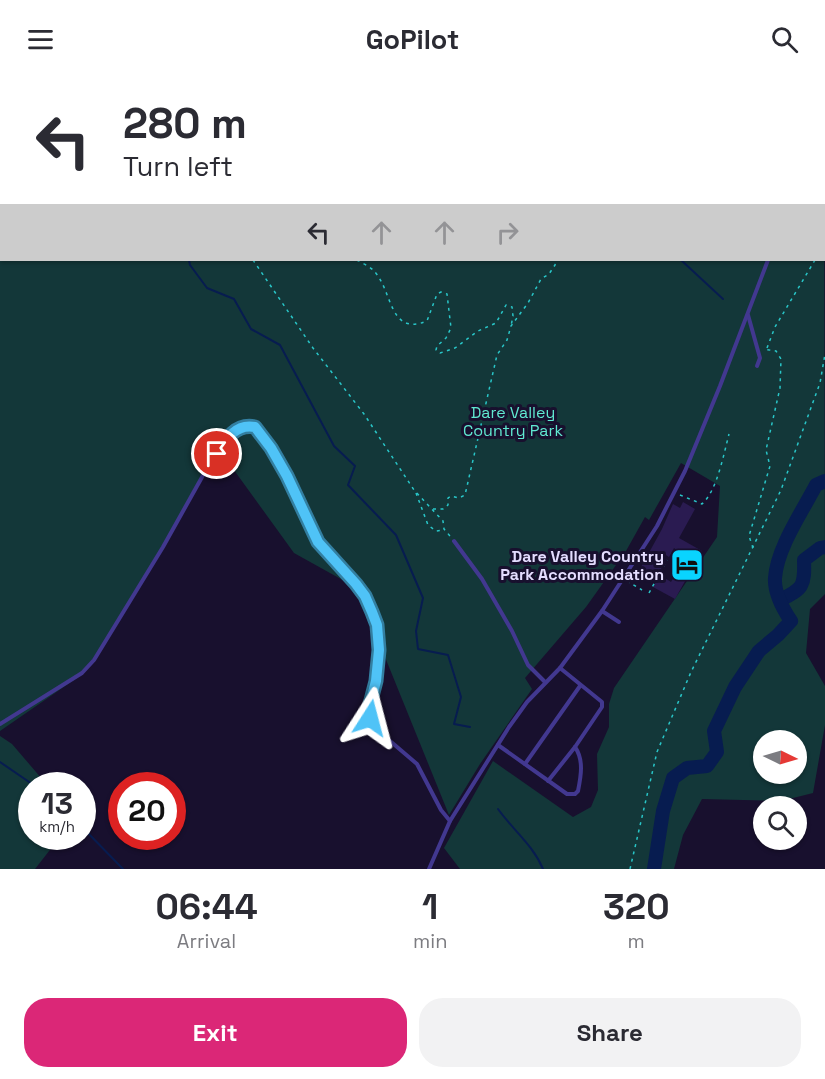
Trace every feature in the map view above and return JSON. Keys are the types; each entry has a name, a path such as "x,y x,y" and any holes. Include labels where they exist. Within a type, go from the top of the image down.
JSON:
{"lane":[{"path":"429,869 450,821 479,773 527,702 560,668 602,611 657,526 689,460 768,261"},
{"path":"748,314 760,358 757,366"},
{"path":"0,724 82,673 94,660 227,438 247,426 255,427 271,448 287,476 318,542 365,596 375,618 379,650 376,681 368,712 370,718 376,729 417,764 441,810 450,821"},
{"path":"454,541 482,579 512,631 528,665 545,682"},
{"path":"602,611 619,622"},
{"path":"548,781 602,707 602,702 560,668"},
{"path":"525,764 580,686"},
{"path":"498,746 567,794 577,793 582,757 575,747"}],"path":[{"path":"255,261 313,348 364,414 414,490 443,521 444,529 454,541"},
{"path":"359,261 374,270 387,290 394,312 401,320 410,324 428,321 437,294 441,291 447,294 450,328 446,338 437,346 436,350 440,353 455,348 478,331 496,322 500,319 506,305 512,307 511,326 507,340 495,362 465,495 459,498 451,496 448,498 446,508 436,507 432,510"},
{"path":"511,326 528,303 541,279 549,274 556,261"},
{"path":"766,350 776,327 814,261"},
{"path":"753,549 749,536 770,466 766,450 780,388 781,359 777,351 758,348"},
{"path":"630,869 657,752 691,672 781,490 820,383 825,354"},
{"path":"674,492 698,503 702,504 706,500 719,470 729,434"},
{"path":"414,490 428,525 436,531 444,529"},
{"path":"649,593 667,560"},
{"path":"623,579 642,590"}],"green space":[{"name":"Dare Valley Country Park","path":"0,261 824,261 825,594 810,609 806,653 825,686 825,725 813,793 801,796 753,796 753,800 702,799 683,835 674,869 460,869 444,848 493,761 573,817 591,807 598,790 597,754 609,727 609,704 614,688 717,537 720,486 681,463 649,520 645,517 626,551 586,607 525,678 532,689 480,764 449,815 357,588 294,553 218,448 134,596 84,673 0,731"},
{"path":"0,736 12,744 36,772 18,772 18,850 50,850 35,869 0,869"}],"building":[{"path":"683,502 695,509 679,538 702,551 675,599 653,587 660,575 671,582 686,556 674,548 669,557 661,552 655,563 662,567 656,578 640,569 673,504 680,508"}],"waterway":[{"path":"189,261 207,288 234,299 251,329 280,345 334,446 355,466 348,485 396,535 423,598 416,631 418,649 448,655 461,697 454,724 470,727"},
{"path":"682,261 723,299"},
{"path":"654,869 663,811 673,778 687,768 707,766 717,752 714,731 735,687 759,651 791,621 776,589 777,566 791,530 816,485 825,481"},
{"path":"780,600 794,593 801,586 804,576 804,560 825,547"},
{"path":"0,762 18,774"},
{"path":"498,809 528,845 543,869"},
{"path":"96,841 123,869"}],"place":[{"name":"Dare Valley Country Park Accommodation","path":"687,565"}],"route":[{"path":"217,454 227,438 237,430 247,426 255,427 271,448 287,476 318,542 365,596 377,625 379,650 376,681 368,712 370,718"}]}
